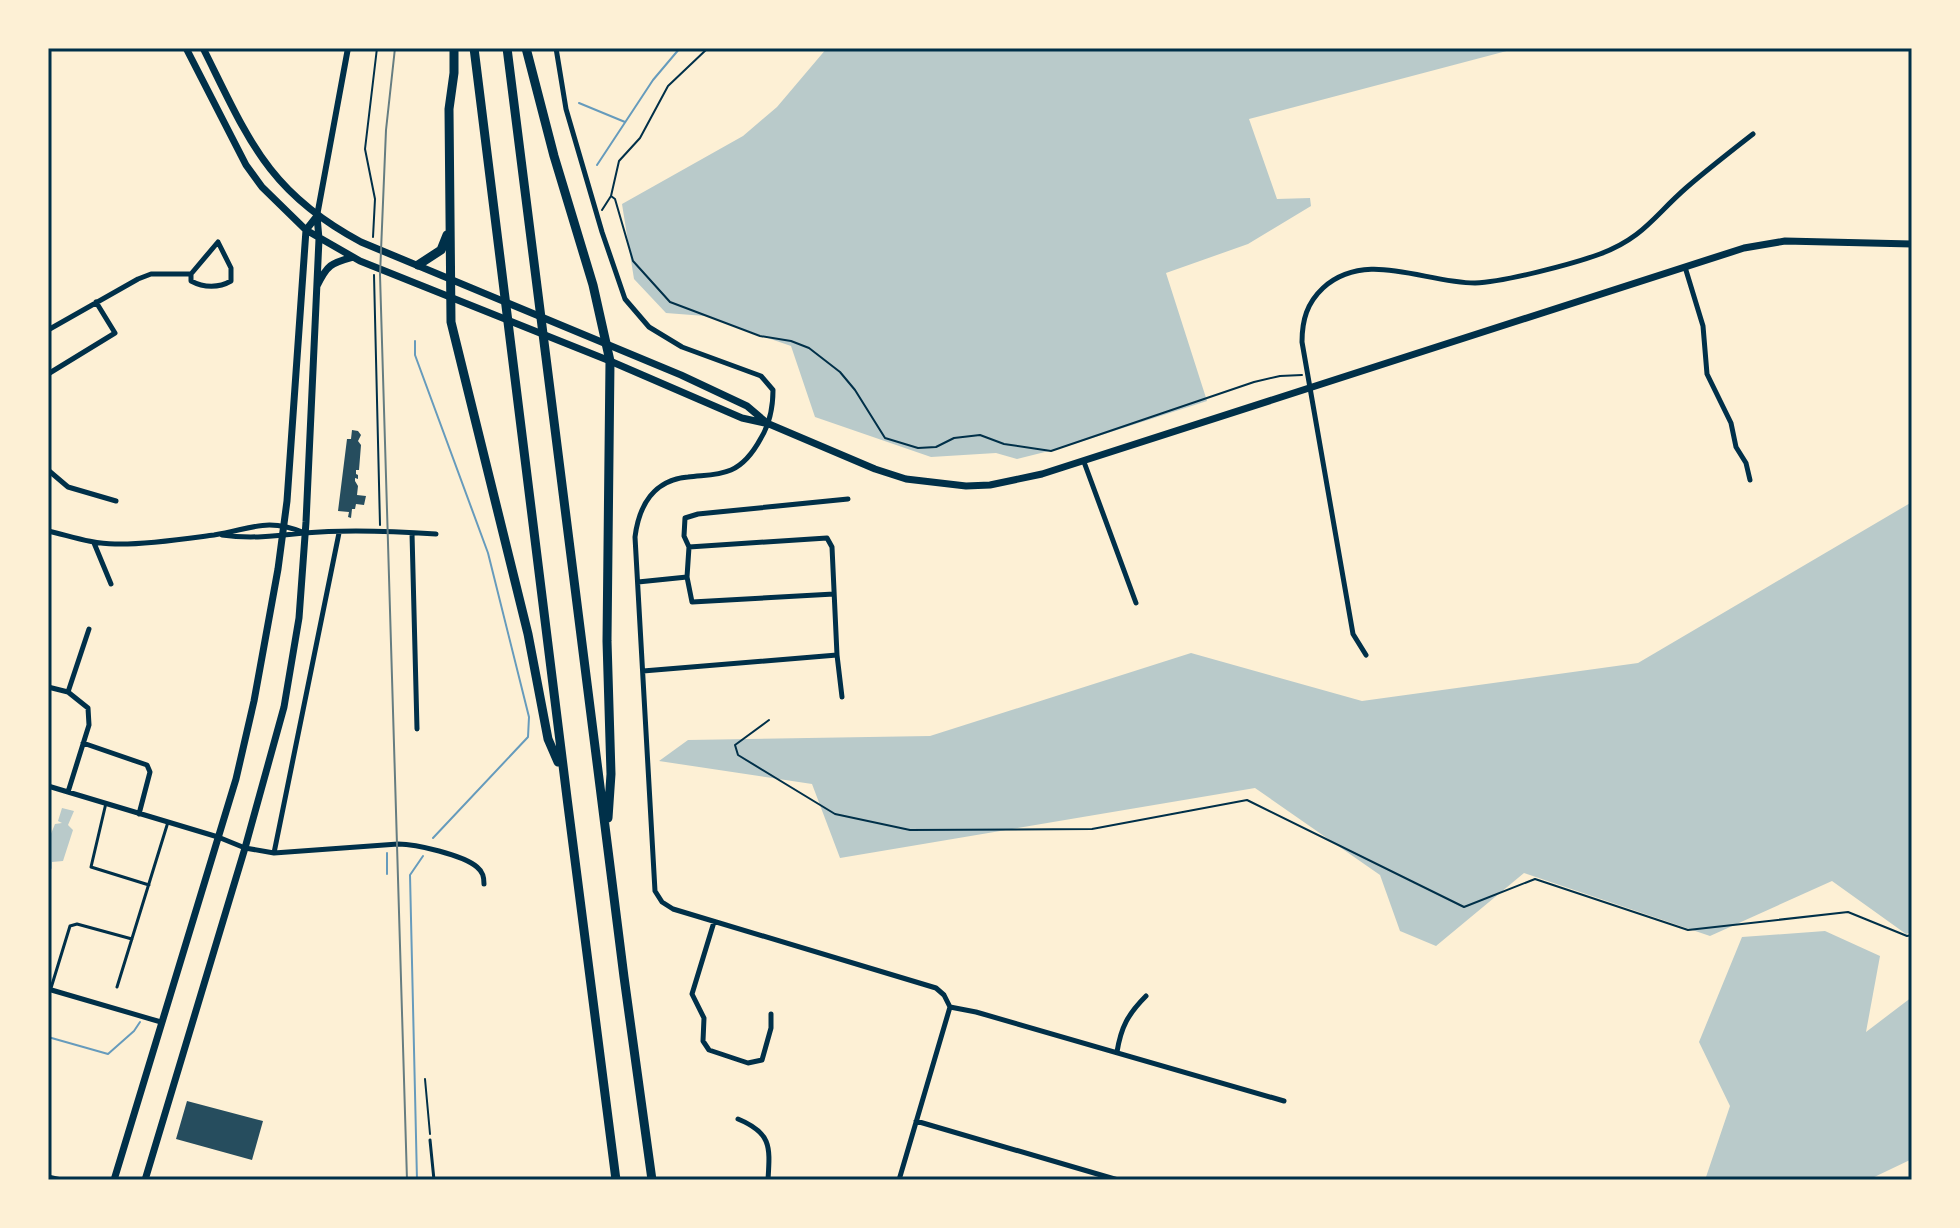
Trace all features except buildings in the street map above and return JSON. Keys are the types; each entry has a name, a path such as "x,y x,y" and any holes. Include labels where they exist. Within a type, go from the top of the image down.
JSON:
{"highway":[{"path":"454,48 449,109 451,322 528,634 548,739 562,773"},
{"path":"474,48 549,636 562,773 616,1180"},
{"path":"507,48 652,1180"},
{"path":"526,48 608,343 610,361 607,641 611,774 606,837"},
{"path":"418,265 441,250 449,228"}],"main road":[{"path":"186,48 246,165 278,205 319,239 357,259 742,418 769,424 875,469 935,484 990,485 1084,462 1744,248 1785,241 1912,244"},
{"path":"203,48 259,157 287,190 317,216 361,242 564,324 747,406 769,424"},
{"path":"114,1180 236,779 254,701 283,536 306,230 317,216"},
{"path":"145,1180 284,707 299,618 305,533 319,239 317,216"},
{"path":"315,290 324,271 333,263 357,259"}],"street":[{"path":"317,216 348,48"},
{"path":"556,48 566,109 597,217 625,299 649,327 682,347 761,376 773,390 769,424 754,451 741,464 715,475 684,477 664,483 643,504 637,519 635,537 655,891 662,902 673,909 936,988 944,995 950,1007 899,1180"},
{"path":"1366,655 1353,634 1302,342 1302,321 1314,297 1333,279 1357,269 1378,268 1444,281 1478,283 1600,254 1638,236 1684,190 1753,134"},
{"path":"218,242 231,268 231,281 223,286 200,286 191,281 191,274 200,263 218,242"},
{"path":"1685,267 1703,326 1707,374 1731,423 1736,447 1746,463 1750,480"},
{"path":"48,330 151,274 191,274"},
{"path":"48,374 115,333 96,302"},
{"path":"1084,462 1136,603"},
{"path":"48,470 68,487 116,501"},
{"path":"834,594 692,602 687,577 689,547 684,536 685,518 698,514 848,499"},
{"path":"48,531 94,543 117,545 284,524 305,533"},
{"path":"217,534 235,537 305,533 436,534"},
{"path":"274,853 339,533"},
{"path":"412,533 417,729"},
{"path":"689,547 827,538 832,547 842,697"},
{"path":"94,543 111,584"},
{"path":"638,582 687,577"},
{"path":"68,692 89,629"},
{"path":"643,671 837,655"},
{"path":"48,687 68,692 88,708 89,725 68,792"},
{"path":"83,743 147,765 150,772 139,814"},
{"path":"48,786 245,848 274,853 406,844 473,864 482,873 484,884"},
{"path":"714,921 692,994 704,1018 703,1041 709,1050 729,1058 748,1063 762,1060 771,1028 771,1014"},
{"path":"49,989 161,1022"},
{"path":"1117,1052 1121,1027 1129,1013 1146,996"},
{"path":"950,1007 1284,1101"},
{"path":"738,1119 755,1126 766,1138 769,1149 768,1180"},
{"path":"916,1121 1118,1180"},
{"path":"48,1177 61,1180"}],"lane":[{"path":"106,803 91,867 149,885"},
{"path":"117,987 168,822"},
{"path":"49,989 70,926 77,924 132,939"},
{"path":"430,1140 434,1180"}],"path":[{"path":"373,236 375,199 365,149 377,48"},
{"path":"597,217 611,196 619,161 640,138 668,86 708,48"},
{"path":"611,196 615,199 633,261 670,302 760,336 791,341 809,348 840,372 885,438 918,448 936,447 954,438 980,435 1004,444 1051,451 1254,382 1308,373"},
{"path":"374,265 381,532"},
{"path":"769,720 735,745 738,755 835,814 910,830 1092,829 1247,800 1464,907 1535,879 1688,930 1848,912 1907,936 1912,935"},
{"path":"425,1079 430,1140"}],"shaded area":[{"path":"827,48 1518,48 1249,119 1277,199 1310,198 1311,206 1248,244 1166,273 1207,401 1017,459 996,453 931,457 815,417 791,346 705,316 666,313 634,279 622,204 743,136 777,107"},
{"path":"1912,502 1912,932 1906,934 1832,881 1710,936 1524,873 1436,946 1400,931 1380,875 1255,788 840,858 812,784 659,761 688,740 930,736 1191,653 1362,701 1638,663"},
{"path":"62,808 74,811 68,825 73,830 63,861 52,862 52,869 48,867 48,841 55,824 62,823 58,821"},
{"path":"1825,931 1880,956 1866,1032 1912,997 1912,1159 1868,1180 1705,1180 1730,1106 1699,1042 1742,937"}],"waterway":[{"path":"597,165 653,80 680,48"},
{"path":"579,103 625,122"},
{"path":"415,341 415,355 488,553 529,717 528,737 433,838"},
{"path":"387,853 387,874"},
{"path":"417,1180 410,875 423,856"},
{"path":"48,1037 108,1054 140,1022"}],"railway":[{"path":"395,48 386,130 380,275 407,1180"}]}
